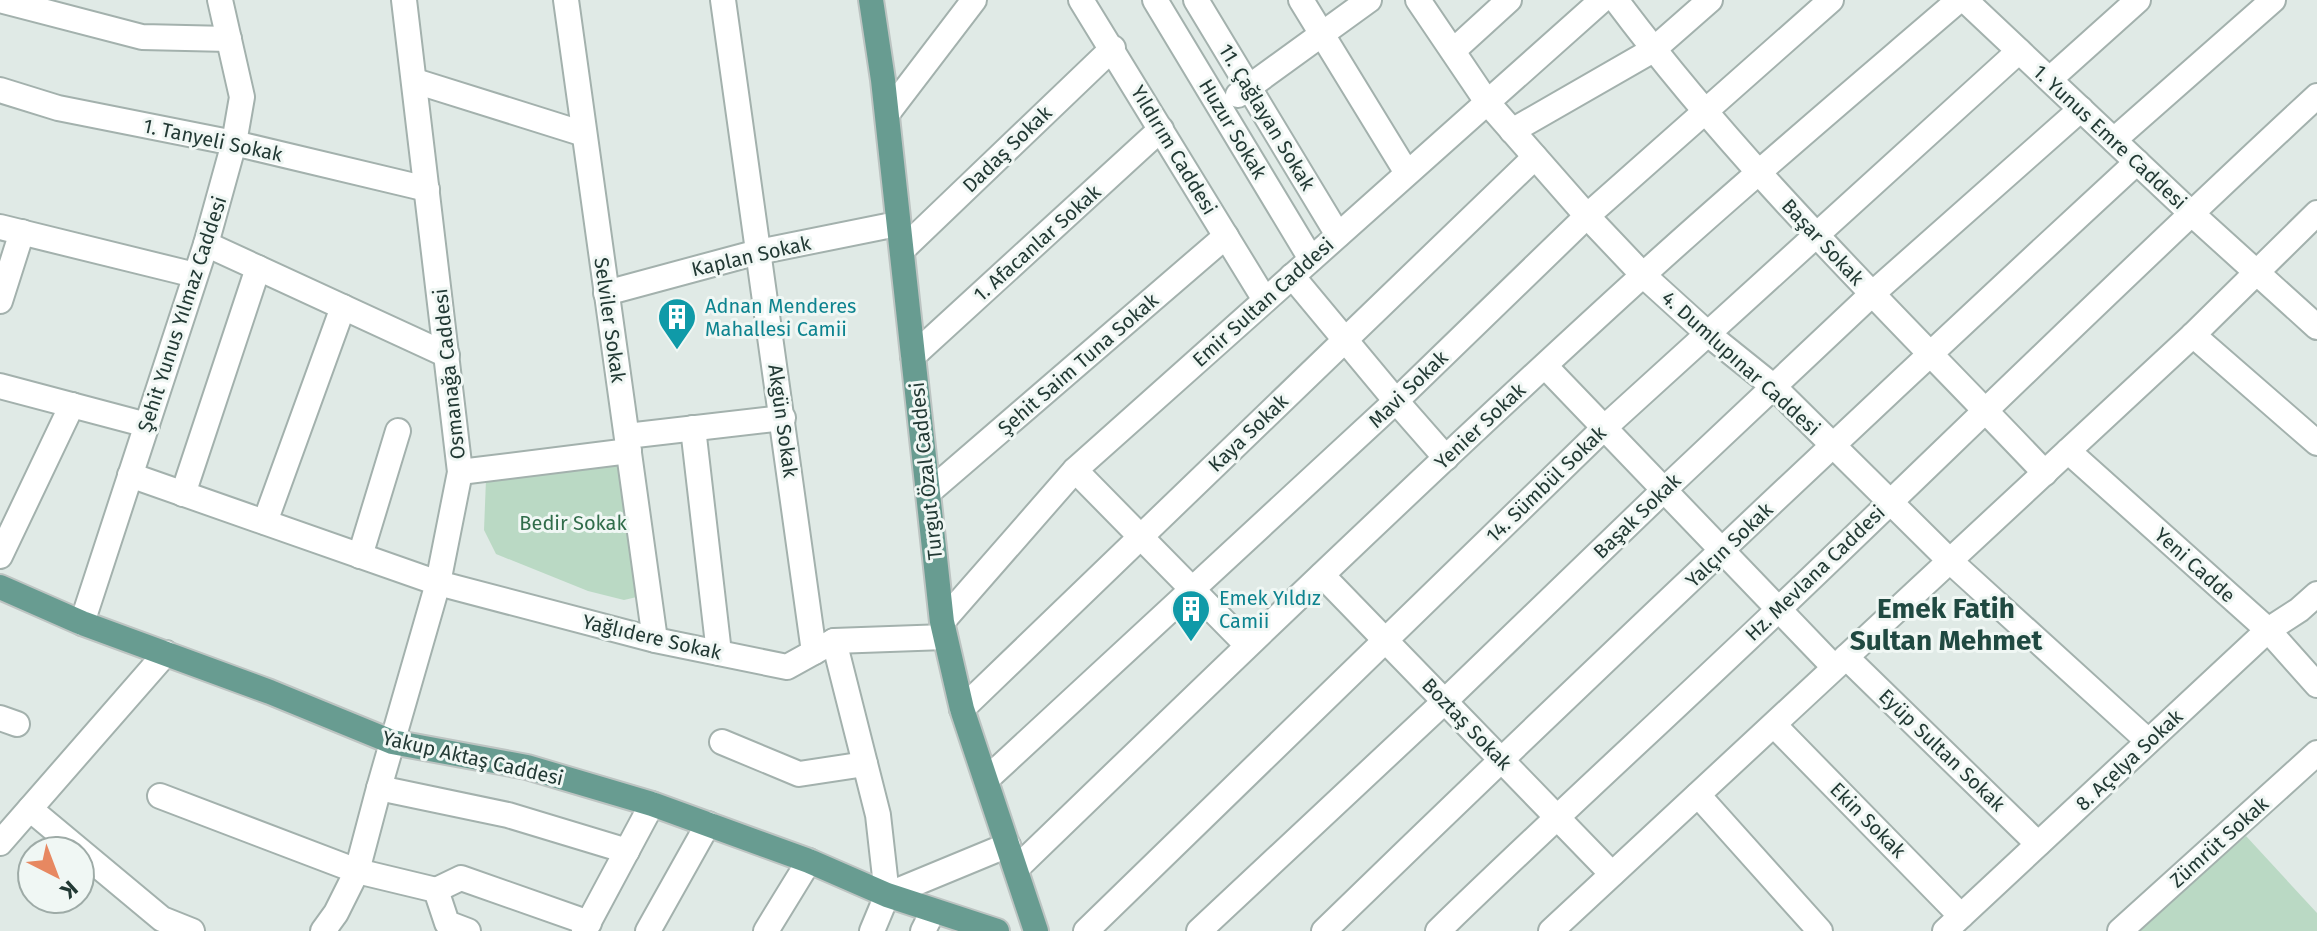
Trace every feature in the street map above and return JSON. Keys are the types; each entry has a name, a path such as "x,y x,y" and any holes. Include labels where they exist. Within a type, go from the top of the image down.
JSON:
{"main road":[{"name":"Turgut Özal Caddesi","path":"873,2 943,630 962,709 1036,931"},
{"name":"Yakup Aktaş Caddesi","path":"0,587 82,623 392,742 527,767 652,804 809,861 887,895 928,921 997,931"}],"street":[{"path":"0,0 142,37 229,39"},
{"name":"Şehit Yunus Yılmaz Caddesi","path":"82,623 206,244 234,143 242,97 220,0"},
{"name":"Osmanağa Caddesi","path":"323,931 336,913 357,871 438,583 460,472 404,0"},
{"name":"Selviler Sokak","path":"566,0 655,640"},
{"name":"Akgün Sokak","path":"723,0 783,418 824,646 865,764 878,815 887,895"},
{"path":"887,114 974,0"},
{"name":"Yıldırım Caddesi","path":"1081,0 1265,300"},
{"name":"Huzur Sokak","path":"1155,0 1311,259"},
{"name":"11. Çağlayan Sokak","path":"1196,0 1338,235"},
{"path":"1301,0 1407,173"},
{"path":"1220,108 1369,0"},
{"name":"4. Dumlupınar Caddesi","path":"1418,0 1487,102 1643,275 1708,334 1774,387 1950,561 2148,741"},
{"path":"1453,51 1509,0"},
{"name":"Emir Sultan Caddesi","path":"943,630 1075,470 1602,0"},
{"name":"Başar Sokak","path":"1616,0 1653,50 1757,173 2045,473"},
{"path":"1512,131 1653,50 1710,0"},
{"name":"Mavi Sokak","path":"987,779 1396,401 1587,216 1831,0"},
{"name":"1. Yunus Emre Caddesi","path":"1962,0 2317,327"},
{"name":"Yenier Sokak","path":"1016,869 1247,645 1643,275 1757,173 1962,0"},
{"path":"2114,140 2273,0"},
{"path":"2050,79 2129,3"},
{"name":"Dadaş Sokak","path":"902,250 1113,48"},
{"name":"14. Sümbül Sokak","path":"1086,931 1604,428 2019,51"},
{"path":"415,81 584,134"},
{"name":"1. Tanyeli Sokak","path":"0,90 58,108 234,143 427,189"},
{"name":"Hz. Mevlana Caddesi","path":"1438,931 2317,96"},
{"name":"Başak Sokak","path":"1199,931 1872,294 2081,109"},
{"name":"1. Afacanlar Sokak","path":"913,356 1161,129"},
{"name":"Kaya Sokak","path":"962,709 1535,157"},
{"name":"Yalçın Sokak","path":"1324,931 1929,354 2137,162"},
{"path":"1551,931 2193,335 2316,215"},
{"name":"Kaplan Sokak","path":"606,293 758,252 897,224"},
{"path":"0,301 11,229 195,275"},
{"name":"Şehit Saim Tuna Sokak","path":"929,492 1226,236"},
{"path":"206,244 447,355"},
{"path":"183,494 258,268"},
{"path":"1292,276 1446,458"},
{"path":"265,522 343,307"},
{"path":"2193,335 2317,443"},
{"name":"Eyüp Sultan Sokak","path":"1545,366 1778,609 2038,844"},
{"path":"0,386 147,425"},
{"path":"0,556 72,405"},
{"path":"460,472 628,444 693,428 783,418"},
{"path":"693,428 719,653"},
{"path":"360,556 398,431"},
{"name":"Yeni Cadde","path":"2068,451 2268,630 2317,685"},
{"path":"1075,470 1247,645"},
{"name":"Yağlıdere Sokak","path":"130,475 438,583 655,640 787,667 824,646 943,630"},
{"name":"Boztaş Sokak","path":"1322,575 1612,874"},
{"name":"8. Açelya Sokak","path":"1953,923 2268,630 2317,594"},
{"path":"0,843 166,653"},
{"name":"Ekin Sokak","path":"1774,725 1953,923"},
{"path":"722,742 799,774 865,764"},
{"name":"Zümrüt Sokak","path":"2120,931 2317,753"},
{"path":"379,788 508,815 627,851"},
{"path":"1698,795 1820,931"},
{"path":"160,796 357,871 436,890 461,878 586,927 652,804"},
{"path":"30,809 162,919 192,931"},
{"path":"648,931 708,824"},
{"path":"872,931 887,895 1008,845"},
{"path":"766,931 809,861"},
{"path":"436,890 447,923 468,931"}],"green space":[{"name":"Bedir Sokak","path":"624,459 641,596 624,600 588,591 496,554 484,530 486,479"},
{"path":"2246,836 2317,913 2317,931 2137,931"}],"place":[{"name":"Adnan Menderes Mahallesi Camii","path":"677,351"},
{"name":"Emek Yıldız Camii","path":"1191,643"}],"district":[{"name":"Emek Fatih Sultan Mehmet","path":"1946,624"}]}
